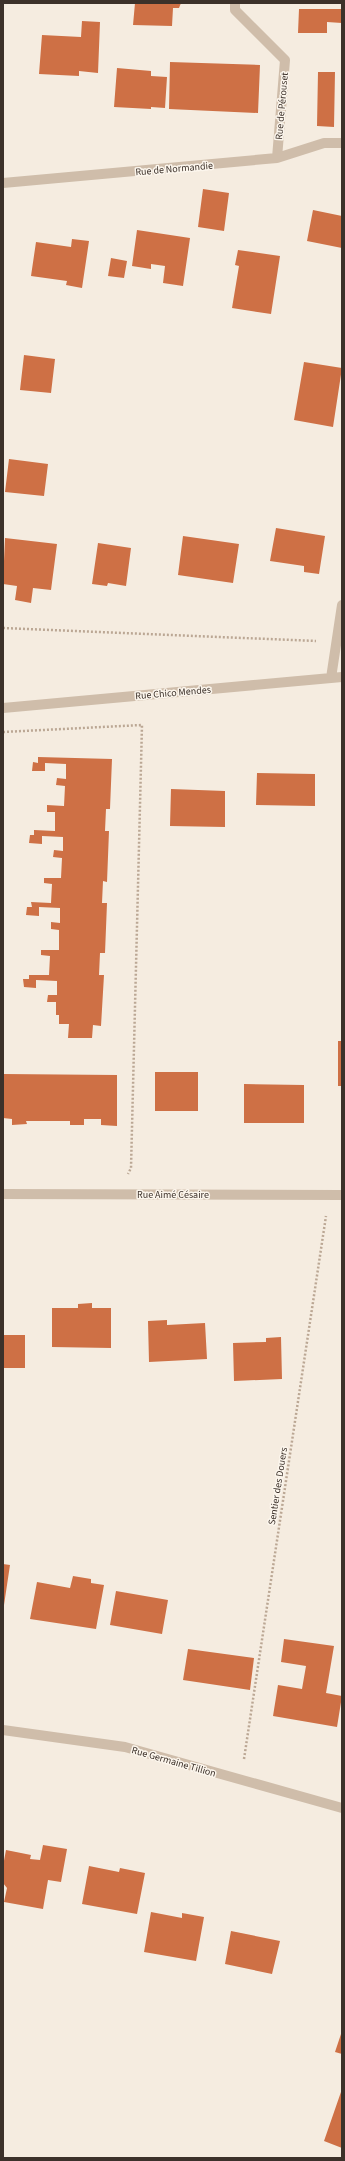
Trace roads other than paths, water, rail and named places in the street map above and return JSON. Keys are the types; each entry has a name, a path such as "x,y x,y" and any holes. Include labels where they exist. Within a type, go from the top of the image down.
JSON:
{"street":[{"name":"Rue de Pérouset","path":"235,3 235,10 285,60 277,158"},
{"name":"Rue de Normandie","path":"3,183 277,158 324,144 342,143"},
{"path":"331,678 342,605"},
{"name":"Rue Chico Mendes","path":"3,708 342,676"},
{"name":"Rue Aimé Césaire","path":"3,1194 342,1195"},
{"name":"Rue Germaine Tillion","path":"3,1730 125,1747 342,1808"}]}
